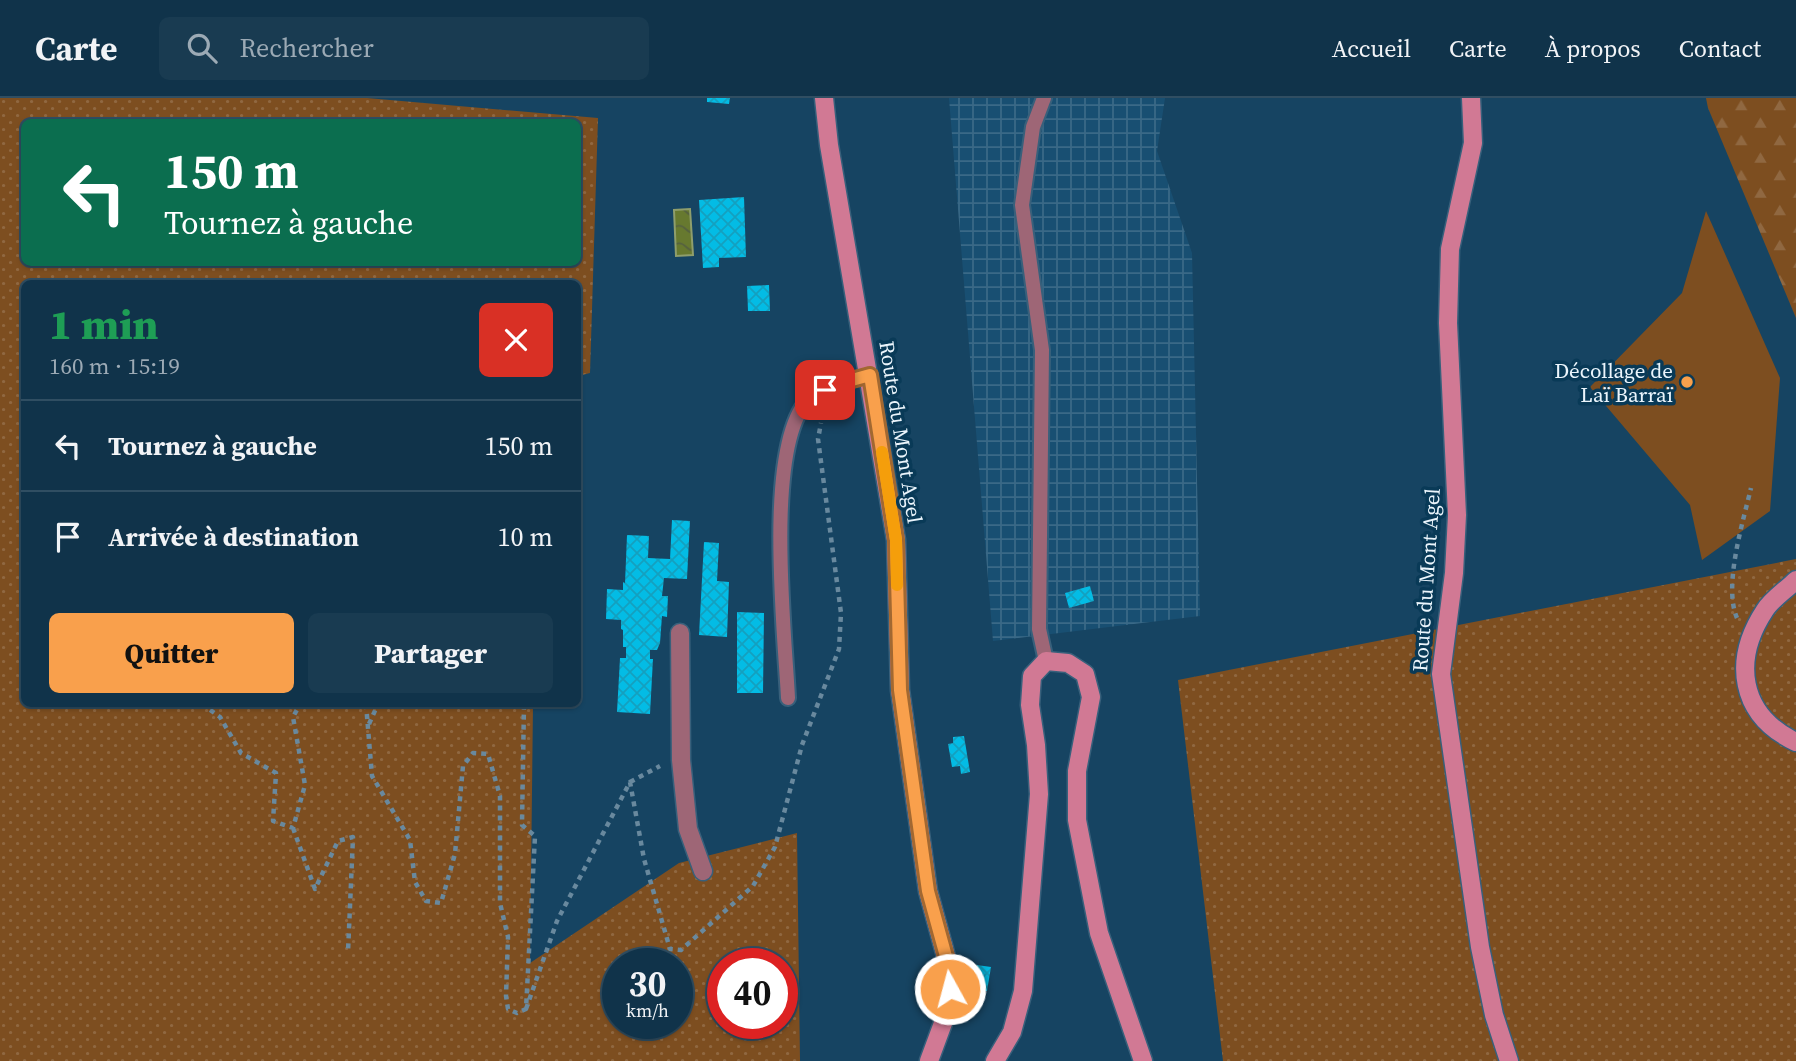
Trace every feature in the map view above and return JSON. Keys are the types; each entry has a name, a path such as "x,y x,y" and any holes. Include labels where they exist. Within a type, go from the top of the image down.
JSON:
{"street":[{"name":"Route du Mont Agel","path":"824,98 829,145 896,540 902,704 928,891 950,971 950,1007 929,1061"},
{"name":"Route du Mont Agel","path":"1471,98 1473,143 1450,248 1448,323 1457,515 1454,573 1441,674 1480,947 1494,1015 1509,1061"},
{"path":"1796,580 1766,608 1748,641 1744,678 1751,699 1761,716 1780,735 1796,742"},
{"path":"680,632 681,760 688,829 703,871"},
{"path":"995,1061 1012,1032 1023,991 1039,794 1030,705 1031,676 1046,661 1068,663 1084,674 1091,697 1077,771 1077,820 1099,933 1143,1061"}],"lane":[{"path":"1044,98 1033,127 1022,205 1042,350 1039,628 1046,661"},
{"path":"788,698 780,511 785,454 794,424 810,398 841,383 870,375"}],"path":[{"path":"630,782 644,859 670,949 681,950 752,886 775,847 802,745 839,649 841,613 818,439 825,390"},
{"path":"1748,641 1734,611 1733,566 1751,488"},
{"path":"206,707 220,717 241,753 276,773 273,821 293,828"},
{"path":"298,707 293,717 305,785 293,828 315,890 338,841 353,837 348,953"},
{"path":"366,707 372,776 410,840 415,882 426,901 441,903 455,854 463,766 473,753 488,754 500,796 500,904 508,937 506,996 508,1009 517,1013 526,1009 557,921 630,782 655,768 681,760"},
{"path":"369,725 377,707"},
{"path":"524,707 522,825 535,836 526,1009"}],"shaded area":[{"path":"949,98 1165,98 1157,151 1192,253 1200,616 993,641"}],"green space":[{"path":"0,98 367,98 598,118 590,373 581,375 581,280 21,280 21,707 533,707 530,963 679,863 797,833 800,1061 0,1061"},
{"path":"1706,98 1796,98 1796,318 1708,108"},
{"name":"Décollage de Laï Barraï","path":"1706,211 1780,378 1770,511 1702,560 1690,505 1590,387 1682,293"},
{"path":"1796,559 1796,1061 1223,1061 1178,680"}],"water":[{"path":"690,209 693,255 676,256 674,210"}],"building":[{"path":"707,98 730,98 729,104 707,102"},
{"path":"744,197 746,257 719,258 719,267 703,268 699,200"},
{"path":"769,285 770,311 748,311 747,286"},
{"path":"672,520 690,521 687,579 664,578 662,596 668,596 667,617 662,616 657,650 650,650 650,659 653,659 650,714 617,712 620,658 626,658 626,647 623,647 621,620 606,619 607,589 623,590 627,535 649,536 648,558 670,559"},
{"path":"704,542 719,543 717,581 729,582 727,637 699,635"},
{"path":"1090,586 1094,601 1069,608 1065,593"},
{"path":"737,612 764,613 763,693 737,693"},
{"path":"964,736 970,772 961,774 960,766 952,767 948,744 953,743 953,737"},
{"path":"977,965 991,967 987,991 974,990"}],"slow traffic":[{"path":"882,452 896,540 897,585"}],"place":[{"name":"Décollage de Laï Barraï","path":"1687,382"}],"route":[{"path":"825,390 870,375 896,540 900,690 928,891 950,971 950,989"}]}
